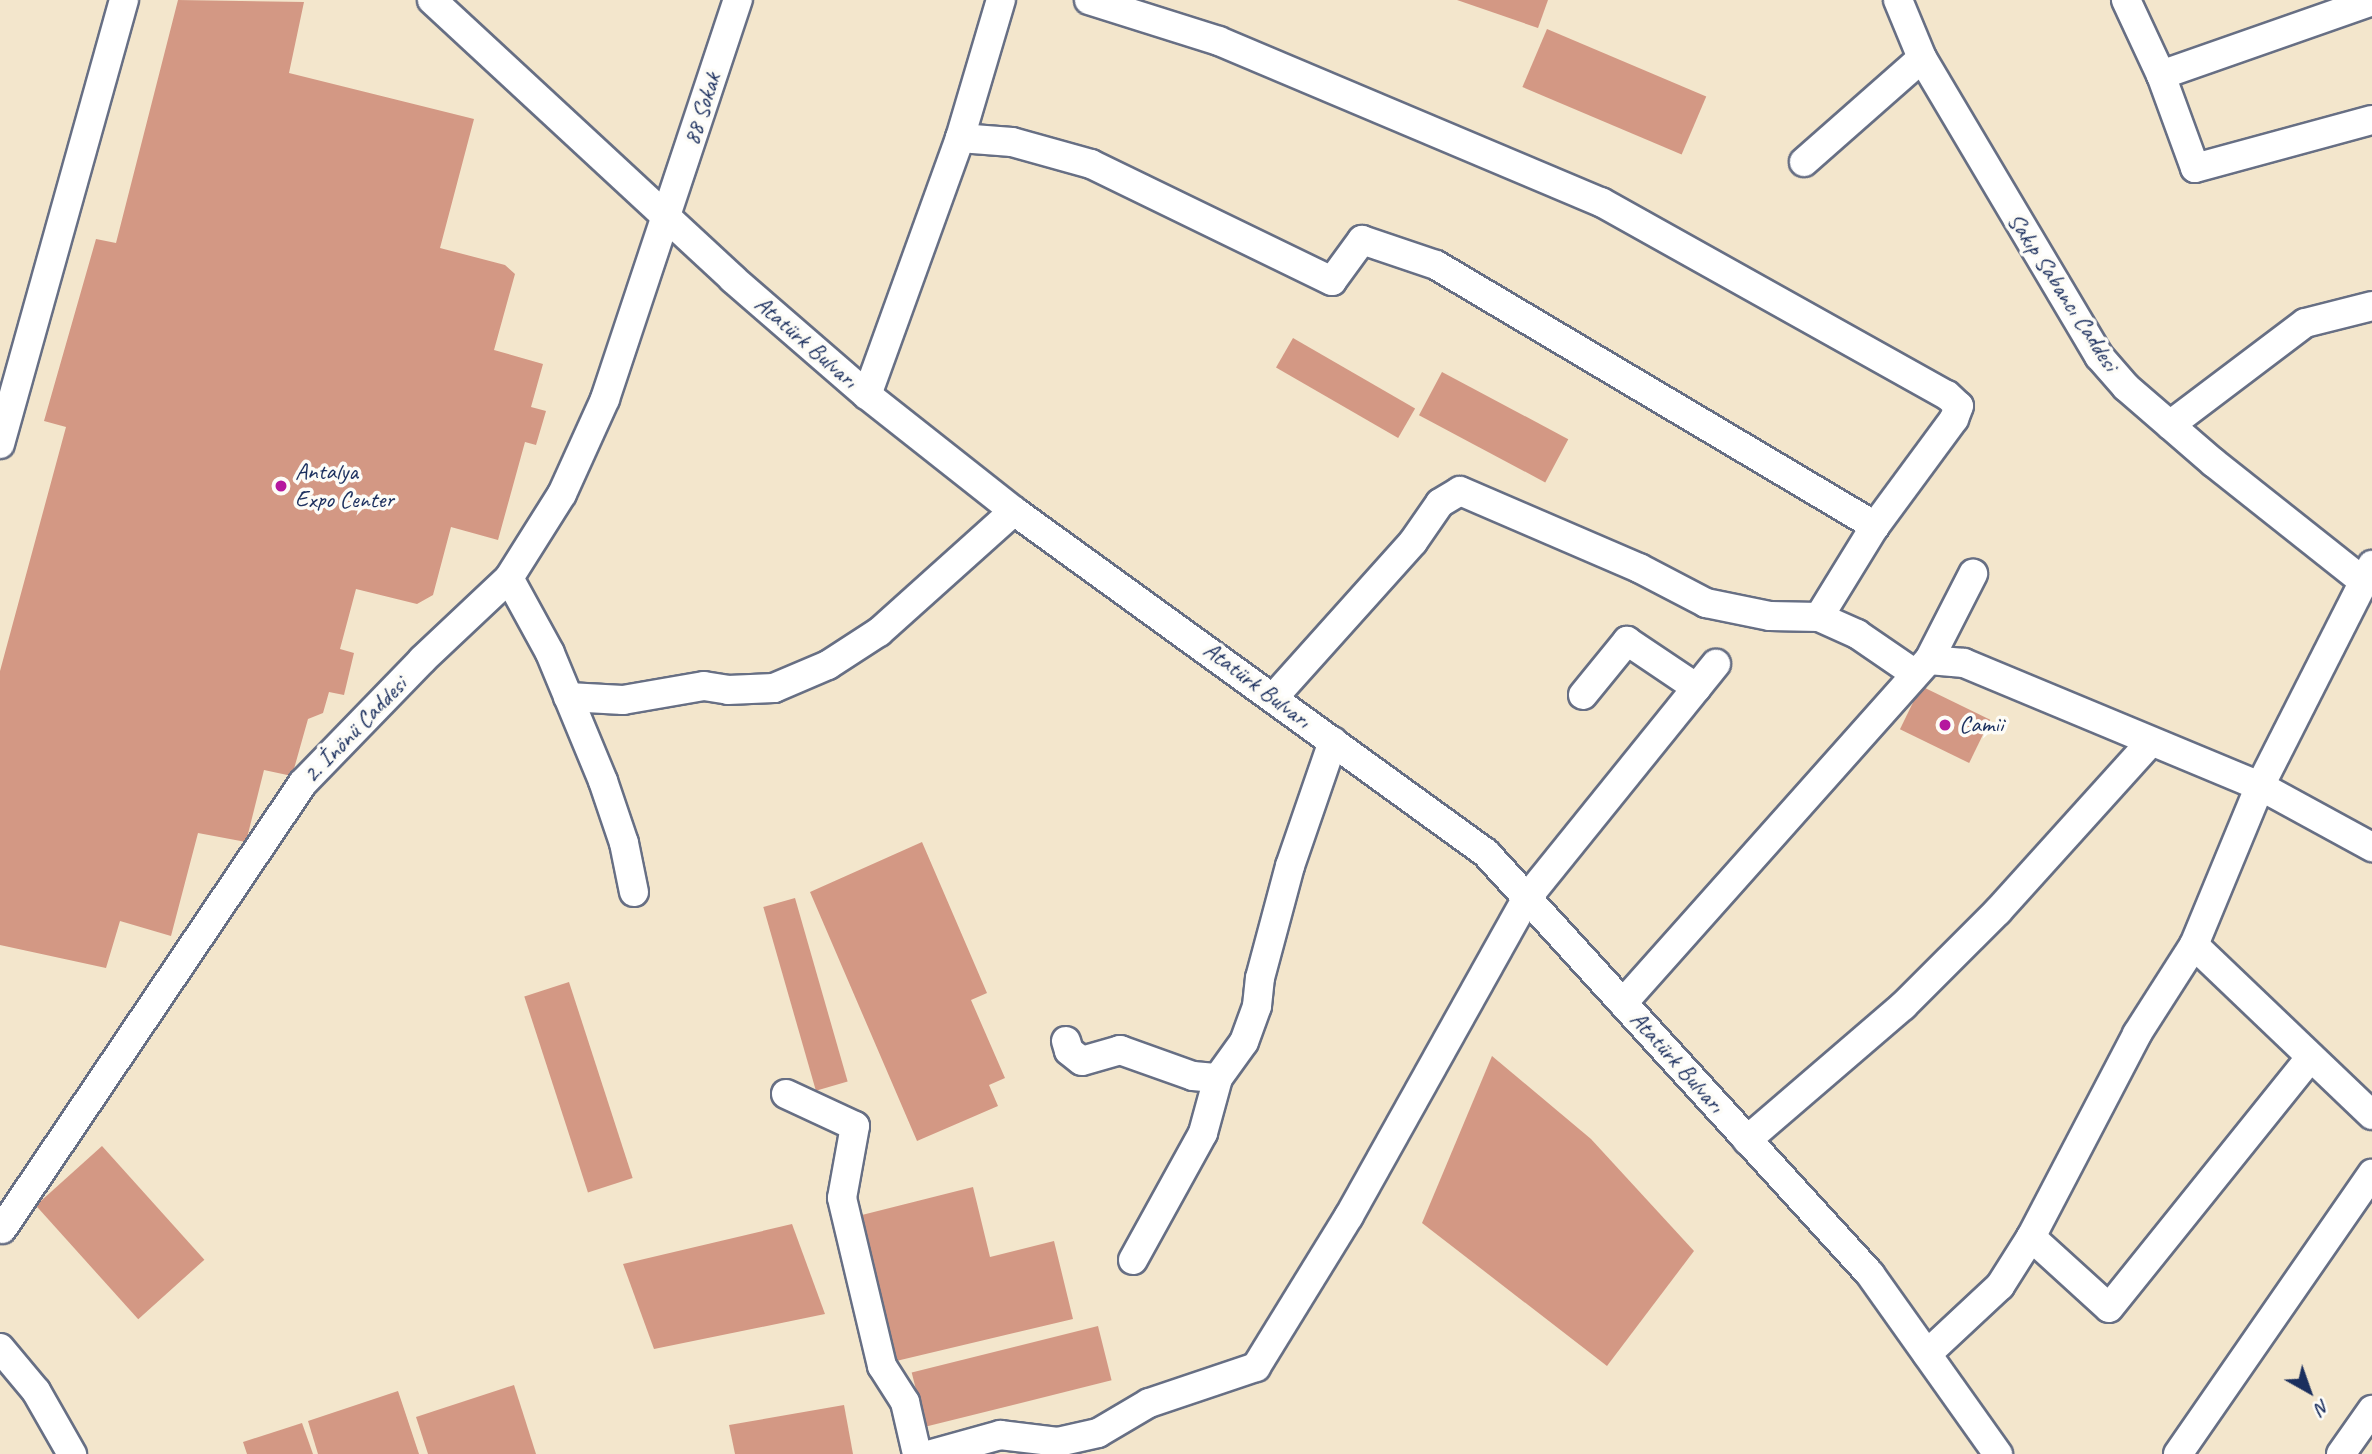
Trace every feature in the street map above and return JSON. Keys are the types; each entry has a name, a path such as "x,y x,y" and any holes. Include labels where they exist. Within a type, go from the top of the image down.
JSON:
{"street":[{"path":"0,444 124,0"},
{"name":"Atatürk Bulvarı","path":"432,0 666,218 867,395 1014,511 1486,853 1870,1274 1998,1454"},
{"path":"459,27 467,0"},
{"name":"88 Sokak","path":"666,218 738,0"},
{"path":"867,395 960,138 1001,0"},
{"path":"1089,0 1219,41 1601,202 1947,396 1959,406 1954,419 1875,526 1819,617"},
{"name":"Sakıp Sabancı Caddesi","path":"1898,0 1922,58 2099,356 2170,425 2368,573"},
{"path":"2126,0 2161,75 2195,169 2372,120"},
{"path":"2161,75 2372,1"},
{"path":"1804,162 1922,58"},
{"path":"960,138 1012,142 1091,164 1332,281 1362,240 1436,265 1875,526"},
{"name":"2. İnönü Caddesi","path":"1,1229 303,783 422,660 509,578 562,494 606,399 666,218"},
{"path":"2170,425 2305,323 2372,306"},
{"path":"1274,697 1413,542 1440,503 1460,491 1639,568 1706,603 1770,617 1819,617 1921,667 1964,663 2150,743 2260,786 2372,847"},
{"path":"568,697 623,700 704,686 774,688 828,665 879,632 1014,511"},
{"path":"1927,1354 2000,1286 2031,1237 2137,1034 2194,945 2260,786 2368,573"},
{"path":"1623,1003 1921,667 1973,574"},
{"path":"509,578 568,697 615,818 634,892"},
{"path":"1583,695 1627,641 1697,688"},
{"path":"932,1454 1000,1435 1058,1442 1098,1433 1149,1403 1256,1367 1349,1216 1527,898 1716,664"},
{"path":"1133,1260 1203,1133 1209,1101 1218,1078 1244,1042 1257,1006 1260,978 1290,866 1333,741"},
{"path":"1747,1140 1903,1006 1998,911 2150,743"},
{"path":"2194,945 2372,1115"},
{"path":"1066,1041 1069,1051 1082,1061 1121,1050 1193,1076 1218,1078"},
{"path":"2031,1237 2109,1308 2311,1057"},
{"path":"786,1094 855,1126 842,1198 882,1366 905,1402 917,1454"},
{"path":"2178,1454 2372,1174"},
{"path":"0,1348 36,1391 72,1454"},
{"path":"2341,1454 2372,1410"}],"building":[{"name":"Antalya Expo Center","path":"178,0 304,2 289,73 474,119 440,248 505,265 515,274 494,350 543,364 531,407 546,411 536,445 525,442 498,540 451,527 433,595 417,604 356,589 340,649 354,653 344,695 329,692 323,713 308,719 292,776 264,770 246,842 198,833 171,936 120,921 106,968 0,945 0,671 66,427 44,421 96,239 116,243"},
{"path":"1457,0 1548,0 1538,28"},
{"path":"1547,29 1706,97 1682,155 1522,87"},
{"path":"1293,338 1415,408 1398,438 1276,367"},
{"path":"1442,372 1568,439 1545,482 1419,415"},
{"name":"Camii","path":"1921,686 1990,720 1969,763 1900,729"},
{"path":"922,842 987,993 971,1000 1005,1078 989,1085 998,1106 917,1141 810,892"},
{"path":"795,898 848,1082 816,1091 763,907"},
{"path":"569,982 633,1178 588,1192 524,997"},
{"path":"1492,1056 1591,1139 1694,1251 1607,1366 1422,1223"},
{"path":"102,1146 204,1260 138,1319 36,1206"},
{"path":"973,1187 990,1257 1054,1241 1073,1319 892,1362 854,1217"},
{"path":"792,1224 825,1314 654,1349 623,1264"},
{"path":"1098,1326 1112,1380 925,1427 912,1372"},
{"path":"514,1385 536,1454 428,1454 416,1417"},
{"path":"398,1391 419,1454 318,1454 308,1421"},
{"path":"844,1405 853,1454 735,1454 729,1425"},
{"path":"302,1423 313,1454 247,1454 243,1442"}],"place":[{"name":"Antalya Expo Center","path":"281,486"},
{"name":"Camii","path":"1945,725"}]}
